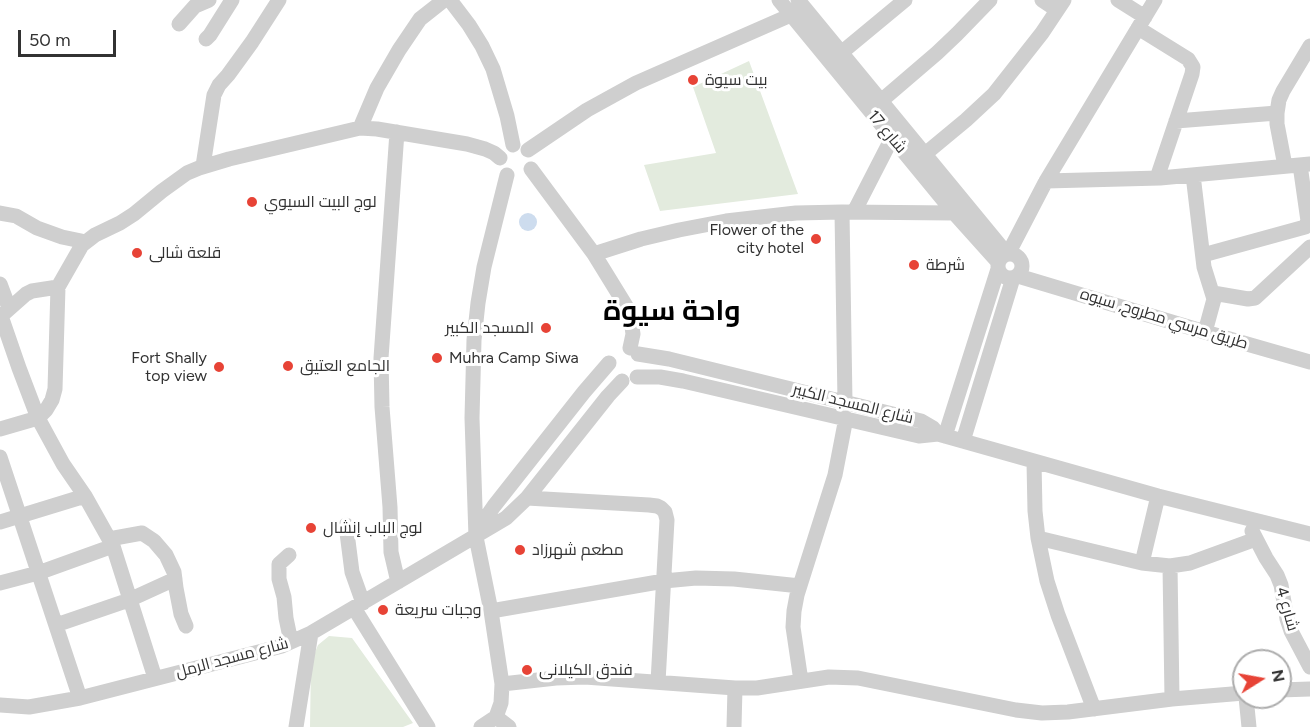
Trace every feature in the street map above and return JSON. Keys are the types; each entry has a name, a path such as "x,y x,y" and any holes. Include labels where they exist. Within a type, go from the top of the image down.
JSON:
{"street":[{"path":"179,24 195,6 209,0"},
{"path":"206,39 232,0"},
{"path":"203,166 214,95 279,0"},
{"path":"360,128 377,88 399,50 420,19 444,0"},
{"path":"450,0 469,25 493,69 513,145"},
{"name":"شارع 17","path":"779,0 954,213 1003,260"},
{"name":"شارع 17","path":"798,0 925,154 1003,260"},
{"path":"841,53 905,0"},
{"path":"881,101 951,41 990,0"},
{"path":"925,154 994,94 1042,33 1060,5 1042,0"},
{"path":"1118,0 1141,22 1188,59 1193,67 1157,178"},
{"path":"1155,0 1046,181 1003,260 942,435 1158,496 1310,534"},
{"path":"528,150 587,110 636,83 791,15"},
{"path":"1203,255 1305,227 1308,221 1298,165 1277,124 1277,113 1283,91 1310,46"},
{"path":"1176,121 1277,113"},
{"path":"0,429 38,418 52,400 55,389 58,287 86,242 94,235 134,214 187,173 229,159 360,128 476,146 500,158"},
{"path":"397,132 381,368 391,552 398,582"},
{"path":"845,402 848,212 892,138"},
{"path":"513,145 528,150 533,159 529,173 520,178 507,176 501,168 500,158 504,150 513,145"},
{"path":"1046,181 1157,178 1298,165"},
{"path":"531,169 594,254 626,306 631,320 634,351"},
{"path":"1193,175 1206,274 1213,293 1213,305 1205,332"},
{"path":"481,727 502,722 502,684 491,611 476,537 472,418 474,340 484,267 507,176"},
{"path":"0,213 16,216 37,228 62,237 86,242"},
{"path":"594,254 641,239 726,221 796,213 954,213"},
{"path":"1213,293 1248,299 1255,298 1310,248"},
{"path":"963,441 987,361 1016,277 1022,266 1021,261 1014,254 1003,260"},
{"path":"1003,260 1004,277 1008,279 1016,277"},
{"name":"طريق مرسي مطروح, سيوه","path":"1016,277 1310,362"},
{"path":"0,284 3,314 18,368 38,418 111,543 155,678"},
{"path":"3,314 32,291 58,287"},
{"path":"624,348 634,351 641,357 643,366 640,374 630,379 604,401 527,498 506,518 476,537 483,522 501,497 609,363 613,355 624,348"},
{"name":"شارع المسجد الكبير","path":"634,351 921,421 942,435"},
{"path":"970,356 987,361"},
{"path":"609,363 612,374 617,379 630,379"},
{"name":"شارع المسجد الكبير","path":"630,379 672,378 919,436 942,435"},
{"path":"801,681 793,627 794,611 835,475 846,418"},
{"path":"0,457 80,698"},
{"path":"1034,462 1035,511 1047,581 1094,709"},
{"path":"0,522 85,496"},
{"path":"1142,562 1158,496"},
{"path":"527,498 649,505 662,508 665,512 667,520 658,682"},
{"name":"شارع 4","path":"1248,520 1277,575 1291,631 1309,661"},
{"path":"346,525 358,606 428,727"},
{"path":"0,583 38,573 142,533 166,555 174,572 181,615 186,626"},
{"name":"شارع مسجد الرمل","path":"3,707 28,706 80,698 291,642 311,633 476,537"},
{"path":"1038,538 1142,562 1170,566 1198,561 1256,539"},
{"path":"289,555 279,564 279,579 291,642"},
{"path":"1170,566 1172,699"},
{"path":"56,625 129,600 175,579"},
{"path":"491,611 664,580 734,579 800,586"},
{"path":"296,727 311,633"},
{"path":"502,684 585,677 757,688 829,677 858,678 1042,713 1172,699 1232,696"},
{"path":"734,727 735,688"},
{"path":"1292,690 1310,689"},
{"path":"1247,709 1249,727"}],"shaded area":[{"path":"749,61 798,194 660,211 644,165 716,153 693,87"},
{"path":"329,636 352,638 413,723 403,727 310,727 311,662 318,645"}],"water":[{"path":"528,213 534,216 537,222 534,228 528,231 522,228 519,222 522,216"}],"place":[{"name":"بيت سيوة","path":"693,80"},
{"name":"لوج البيت السيوي","path":"252,202"},
{"name":"Flower of the city hotel","path":"816,239"},
{"name":"قلعة شالى","path":"137,253"},
{"name":"شرطة","path":"914,265"},
{"name":"المسجد الكبير","path":"546,328"},
{"name":"Muhra Camp Siwa","path":"437,358"},
{"name":"الجامع العتيق","path":"288,366"},
{"name":"Fort Shally top view","path":"219,367"},
{"name":"لوج الباب إنشال","path":"311,528"},
{"name":"مطعم شهرزاد","path":"520,550"},
{"name":"وجبات سريعة","path":"383,610"},
{"name":"فندق الكيلانى","path":"527,670"}],"district":[{"name":"واحة سيوة","path":"672,312"}]}
